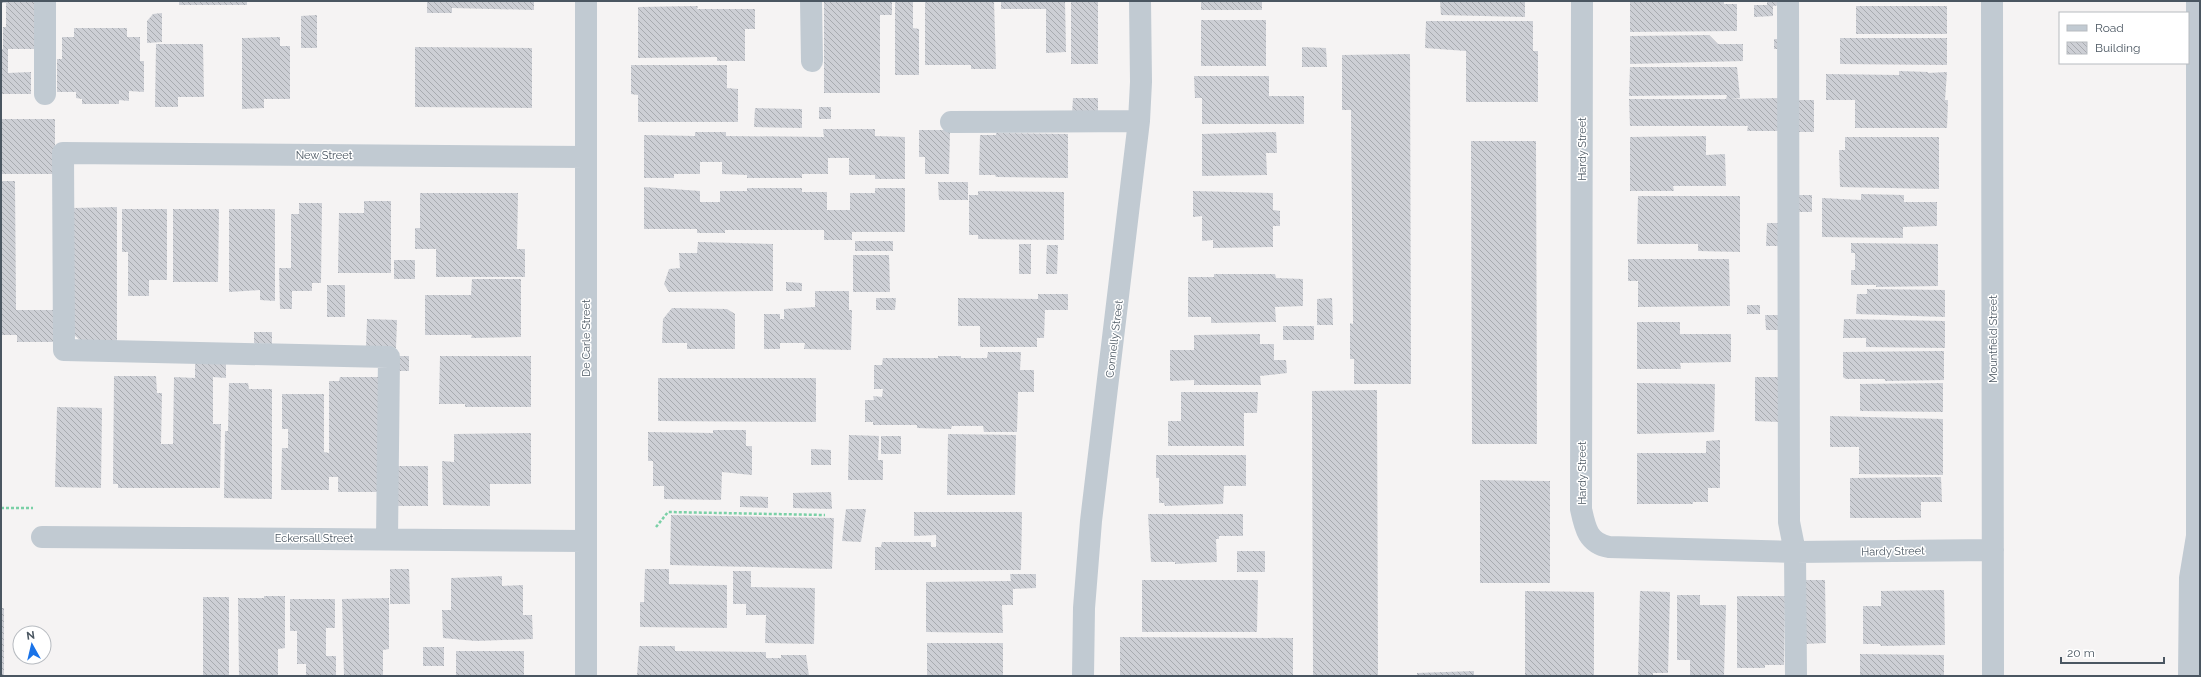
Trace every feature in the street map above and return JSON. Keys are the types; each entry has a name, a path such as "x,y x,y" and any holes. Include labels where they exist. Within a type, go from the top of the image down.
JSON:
{"street":[{"path":"45,1 45,94"},
{"name":"De Carle Street","path":"586,1 586,676"},
{"path":"812,1 812,61"},
{"name":"Connelly Street","path":"1082,676 1084,608 1091,521 1139,121 1141,82 1140,1"},
{"name":"Hardy Street","path":"1582,1 1582,509 1589,537 1595,543 1609,547 1795,552 1993,550"},
{"path":"1788,1 1789,522 1795,552 1796,676"},
{"name":"Mountfield Street","path":"1992,1 1993,676"},
{"path":"2189,676 2190,578 2197,536 2197,1"},
{"path":"951,122 1139,121"},
{"name":"New Street","path":"387,538 389,357 64,350 63,153 586,157"},
{"name":"Eckersall Street","path":"42,537 387,538 585,541"}],"path":[{"path":"656,527 668,512 826,515"}],"building":[{"path":"1,1 34,1 34,49 8,49 8,73 31,72 31,94 1,94 1,49 3,49 3,27 6,27 6,3 1,3"},
{"path":"179,1 247,1 247,5 179,5"},
{"path":"427,1 534,1 534,10 452,8 452,13 427,13"},
{"path":"824,1 892,1 892,15 880,15 880,93 824,93"},
{"path":"895,1 913,1 913,28 919,29 919,75 895,75"},
{"path":"925,1 994,1 996,69 971,69 971,65 925,65"},
{"path":"1001,1 1065,1 1066,52 1046,53 1046,9 1001,9"},
{"path":"1071,1 1098,1 1098,64 1071,64"},
{"path":"1201,1 1262,1 1262,10 1201,10"},
{"path":"1440,1 1525,1 1525,17 1441,15"},
{"path":"1630,1 1724,1 1724,4 1737,4 1737,31 1630,32"},
{"path":"1767,1 1780,1 1781,5 1773,6 1773,16 1754,17 1754,5 1767,5"},
{"path":"698,6 697,9 755,9 755,29 745,29 745,61 717,61 717,57 638,58 638,7"},
{"path":"1856,6 1947,6 1947,34 1856,34"},
{"path":"162,13 162,42 147,43 147,21 153,14"},
{"path":"317,15 317,48 301,48 301,16"},
{"path":"1201,20 1266,20 1266,66 1201,66"},
{"path":"1426,21 1533,21 1533,51 1538,51 1538,102 1466,102 1466,51 1425,48"},
{"path":"74,28 127,28 127,37 140,37 140,61 144,61 144,92 129,91 129,101 119,100 119,104 82,104 82,99 76,98 76,92 57,92 57,59 62,59 62,37 74,37"},
{"path":"1709,35 1718,44 1743,44 1743,61 1630,64 1630,36"},
{"path":"280,37 280,46 290,46 290,99 264,99 264,108 242,109 242,38"},
{"path":"1840,38 1947,38 1947,65 1840,64"},
{"path":"1774,39 1779,39 1779,49 1774,49"},
{"path":"156,44 203,44 204,97 178,97 178,107 155,107"},
{"path":"415,47 532,48 532,108 415,107"},
{"path":"1302,47 1326,48 1327,67 1302,67"},
{"path":"1410,54 1411,384 1354,384 1354,359 1350,359 1350,323 1353,324 1351,110 1342,110 1342,55"},
{"path":"631,65 727,65 727,88 738,89 738,122 638,122 638,95 631,94"},
{"path":"1630,67 1737,67 1740,98 1731,99 1779,98 1778,131 1747,131 1748,126 1630,126 1629,99 1726,99 1727,95 1629,96"},
{"path":"1899,71 1928,73 1947,72 1945,100 1948,100 1947,128 1855,128 1855,100 1826,100 1826,74 1899,75"},
{"path":"1194,76 1269,76 1269,96 1304,96 1304,124 1202,124 1202,98 1195,98"},
{"path":"1073,98 1098,98 1098,114 1072,114"},
{"path":"1795,100 1814,100 1814,132 1795,132"},
{"path":"819,107 831,107 831,119 819,119"},
{"path":"755,108 802,109 802,128 754,127"},
{"path":"1,119 55,119 55,174 1,174"},
{"path":"823,129 875,129 875,136 905,137 905,179 875,179 875,175 849,175 849,158 828,158 828,174 802,174 802,178 747,178 747,175 722,174 722,162 700,162 700,174 674,174 674,178 644,178 644,135 695,136 695,132 726,132 726,136 824,137"},
{"path":"919,130 950,130 949,174 925,174 925,157 919,157"},
{"path":"1276,132 1277,153 1266,153 1267,175 1202,176 1202,134"},
{"path":"996,133 1068,134 1068,178 996,177 995,175 979,175 980,135 996,135"},
{"path":"1706,136 1706,155 1725,154 1726,186 1673,186 1674,191 1630,191 1630,137"},
{"path":"1845,137 1939,137 1939,189 1840,187 1839,150 1845,150"},
{"path":"1471,141 1536,141 1537,444 1472,444"},
{"path":"1,181 15,181 16,310 53,310 53,342 17,342 17,335 1,335"},
{"path":"938,182 968,182 968,200 939,200"},
{"path":"644,187 700,191 700,202 720,202 720,191 747,191 747,188 802,188 802,192 827,192 827,210 850,210 850,193 875,193 875,188 905,188 905,232 852,232 852,240 824,240 824,230 725,230 725,233 697,233 697,229 644,229"},
{"path":"978,191 1064,192 1064,240 978,239 978,235 969,235 969,195 978,195"},
{"path":"1193,191 1273,193 1273,210 1280,211 1280,226 1273,226 1273,247 1213,248 1213,240 1202,241 1202,216 1193,217"},
{"path":"420,193 518,193 517,249 525,249 525,277 436,277 436,249 415,249 415,228 420,228"},
{"path":"1861,194 1904,195 1904,202 1937,202 1937,226 1903,227 1903,238 1822,237 1822,198 1861,200"},
{"path":"1797,195 1812,195 1812,212 1797,212"},
{"path":"1638,196 1740,196 1740,252 1698,251 1698,244 1637,244"},
{"path":"364,201 391,201 391,273 338,273 339,213 364,213"},
{"path":"299,203 322,203 321,283 312,283 312,291 292,291 292,309 280,309 279,268 291,268 291,214 299,214"},
{"path":"117,207 117,343 83,343 72,333 72,208"},
{"path":"122,209 167,209 167,280 149,280 149,296 128,296 128,252 122,252"},
{"path":"173,209 219,209 218,282 173,282"},
{"path":"229,209 275,209 275,301 260,300 260,290 229,292"},
{"path":"1767,223 1779,223 1779,246 1766,246"},
{"path":"855,241 893,241 893,251 855,251"},
{"path":"698,242 773,244 773,291 669,292 664,284 669,269 680,268 679,253 697,253"},
{"path":"1851,243 1938,244 1938,286 1876,287 1876,285 1851,285 1851,270 1855,270 1855,253 1851,253"},
{"path":"1019,244 1031,244 1031,274 1019,274"},
{"path":"1047,245 1058,245 1057,274 1046,274"},
{"path":"853,255 889,255 890,292 853,292"},
{"path":"1628,259 1729,259 1730,306 1638,307 1638,281 1628,281"},
{"path":"394,260 415,260 415,279 394,279"},
{"path":"1214,274 1275,274 1276,278 1303,279 1303,306 1275,307 1276,322 1211,323 1211,317 1188,317 1188,277 1214,277"},
{"path":"472,279 521,279 521,337 471,338 472,335 425,335 425,295 471,295"},
{"path":"786,282 802,283 802,291 786,291"},
{"path":"327,285 345,285 345,317 327,317"},
{"path":"1867,289 1945,290 1945,317 1856,314 1857,294 1867,294"},
{"path":"815,291 849,291 849,310 852,310 851,350 804,349 805,343 780,343 780,349 764,349 764,314 780,314 780,319 784,319 784,309 815,307"},
{"path":"1038,294 1068,294 1068,310 1045,310 1044,338 1037,338 1037,347 980,347 980,326 958,326 958,298 1038,299"},
{"path":"876,298 896,298 895,310 876,310"},
{"path":"1332,298 1333,325 1317,325 1317,299"},
{"path":"1747,305 1760,305 1760,314 1747,314"},
{"path":"672,308 727,309 735,314 735,349 687,349 687,343 662,343 663,319"},
{"path":"1765,315 1778,315 1779,330 1766,330"},
{"path":"367,319 397,320 396,348 366,347"},
{"path":"1844,319 1945,321 1945,348 1866,347 1866,338 1843,338"},
{"path":"1637,322 1680,322 1680,334 1731,334 1731,362 1680,363 1681,369 1637,369"},
{"path":"1283,326 1314,326 1314,340 1283,340"},
{"path":"254,332 272,332 272,344 254,343"},
{"path":"1260,334 1260,344 1274,344 1274,360 1286,360 1287,373 1260,376 1261,385 1194,385 1194,380 1170,381 1170,350 1194,350 1194,335"},
{"path":"1944,351 1944,380 1885,381 1885,379 1846,379 1843,377 1843,352"},
{"path":"988,352 1021,352 1020,370 1034,370 1034,392 1018,392 1017,432 984,432 983,426 952,426 951,429 917,428 917,425 873,425 873,422 865,422 865,400 874,400 873,396 882,397 883,389 874,389 874,365 882,365 883,358 938,358 938,356 961,356 961,358 987,358"},
{"path":"397,356 409,356 409,371 398,371"},
{"path":"440,356 531,356 531,407 465,407 465,404 439,404"},
{"path":"195,357 226,357 226,378 213,377 213,424 221,424 220,488 118,488 118,484 113,484 114,376 156,376 157,393 162,393 161,444 173,444 174,377 195,378"},
{"path":"340,377 380,377 380,492 338,492 338,477 329,477 329,490 281,490 282,448 288,448 288,429 282,429 282,394 324,394 324,452 329,453 329,381 339,381"},
{"path":"1755,377 1779,377 1779,422 1755,421"},
{"path":"658,378 816,378 816,422 658,421"},
{"path":"229,383 248,383 249,389 272,389 272,499 224,498 225,431 228,431"},
{"path":"1637,383 1715,384 1714,432 1637,434"},
{"path":"1943,383 1943,412 1860,411 1860,384"},
{"path":"1377,390 1378,676 1313,676 1312,391"},
{"path":"1181,392 1258,392 1257,413 1244,413 1244,446 1168,446 1168,421 1181,421"},
{"path":"57,407 102,408 101,488 55,487"},
{"path":"1830,416 1943,419 1943,475 1859,474 1859,447 1830,447"},
{"path":"713,430 746,430 746,446 752,446 752,475 722,472 721,500 664,499 664,486 653,486 653,461 648,461 648,432 713,433"},
{"path":"531,433 531,484 490,484 490,506 443,505 442,461 454,462 454,434"},
{"path":"948,434 1016,435 1015,495 947,495"},
{"path":"849,435 879,436 878,460 883,460 883,480 848,480"},
{"path":"881,436 901,436 901,454 881,454"},
{"path":"1720,440 1720,488 1708,488 1708,502 1693,502 1693,504 1637,504 1637,453 1706,453 1706,441"},
{"path":"811,449 831,450 831,465 811,465"},
{"path":"1156,455 1246,455 1246,486 1224,486 1223,504 1165,506 1164,503 1159,503 1159,478 1156,478"},
{"path":"398,466 428,466 428,506 398,506"},
{"path":"1941,477 1942,502 1921,502 1921,518 1850,518 1850,478"},
{"path":"1480,480 1550,481 1550,583 1480,583"},
{"path":"831,492 832,509 793,508 793,493"},
{"path":"740,496 768,497 768,508 740,507"},
{"path":"846,509 866,509 861,542 842,541"},
{"path":"914,512 1022,512 1021,570 875,570 875,547 881,547 882,542 931,542 931,547 936,547 936,535 914,536"},
{"path":"1148,514 1243,514 1243,536 1219,536 1219,539 1216,539 1217,562 1175,564 1175,562 1151,562"},
{"path":"671,515 834,518 832,569 670,565"},
{"path":"1237,551 1265,551 1265,572 1237,572"},
{"path":"390,569 409,569 410,604 390,604"},
{"path":"645,569 669,569 669,584 727,585 727,628 640,627 640,602 644,602"},
{"path":"733,571 751,571 751,587 815,588 814,644 765,643 766,615 746,615 746,604 733,604"},
{"path":"1010,574 1036,574 1036,588 1013,589 1013,605 1002,605 1003,633 926,632 926,582 1011,581"},
{"path":"502,576 502,586 523,585 523,615 532,615 533,639 476,641 443,638 442,610 451,610 451,578"},
{"path":"1142,580 1258,580 1257,632 1142,632"},
{"path":"1804,580 1825,580 1826,643 1805,644"},
{"path":"1944,590 1945,645 1881,646 1880,644 1863,644 1863,606 1881,606 1881,591"},
{"path":"1525,591 1594,592 1594,676 1525,676"},
{"path":"1640,591 1670,592 1668,673 1653,673 1653,676 1638,676"},
{"path":"1677,595 1700,595 1700,605 1726,605 1724,676 1690,676 1690,660 1677,660"},
{"path":"264,596 285,596 285,648 278,649 278,676 239,676 238,598 264,598"},
{"path":"1737,596 1785,596 1784,665 1765,665 1765,668 1737,668"},
{"path":"203,597 229,597 229,676 203,676"},
{"path":"389,598 389,649 383,650 383,676 344,676 342,599"},
{"path":"290,599 335,599 335,628 326,628 326,656 336,656 336,676 306,676 306,664 297,664 297,631 290,631"},
{"path":"1,608 4,608 4,676 1,676"},
{"path":"1120,637 1293,638 1293,676 1120,676"},
{"path":"927,643 1003,643 1003,676 927,676"},
{"path":"639,646 675,646 675,651 766,652 766,658 781,658 781,655 806,655 809,676 637,676"},
{"path":"423,647 444,647 444,666 423,666"},
{"path":"456,651 524,651 524,676 456,676"},
{"path":"1860,654 1944,655 1944,676 1860,676"},
{"path":"1474,671 1474,676 1417,676 1417,673"}]}
